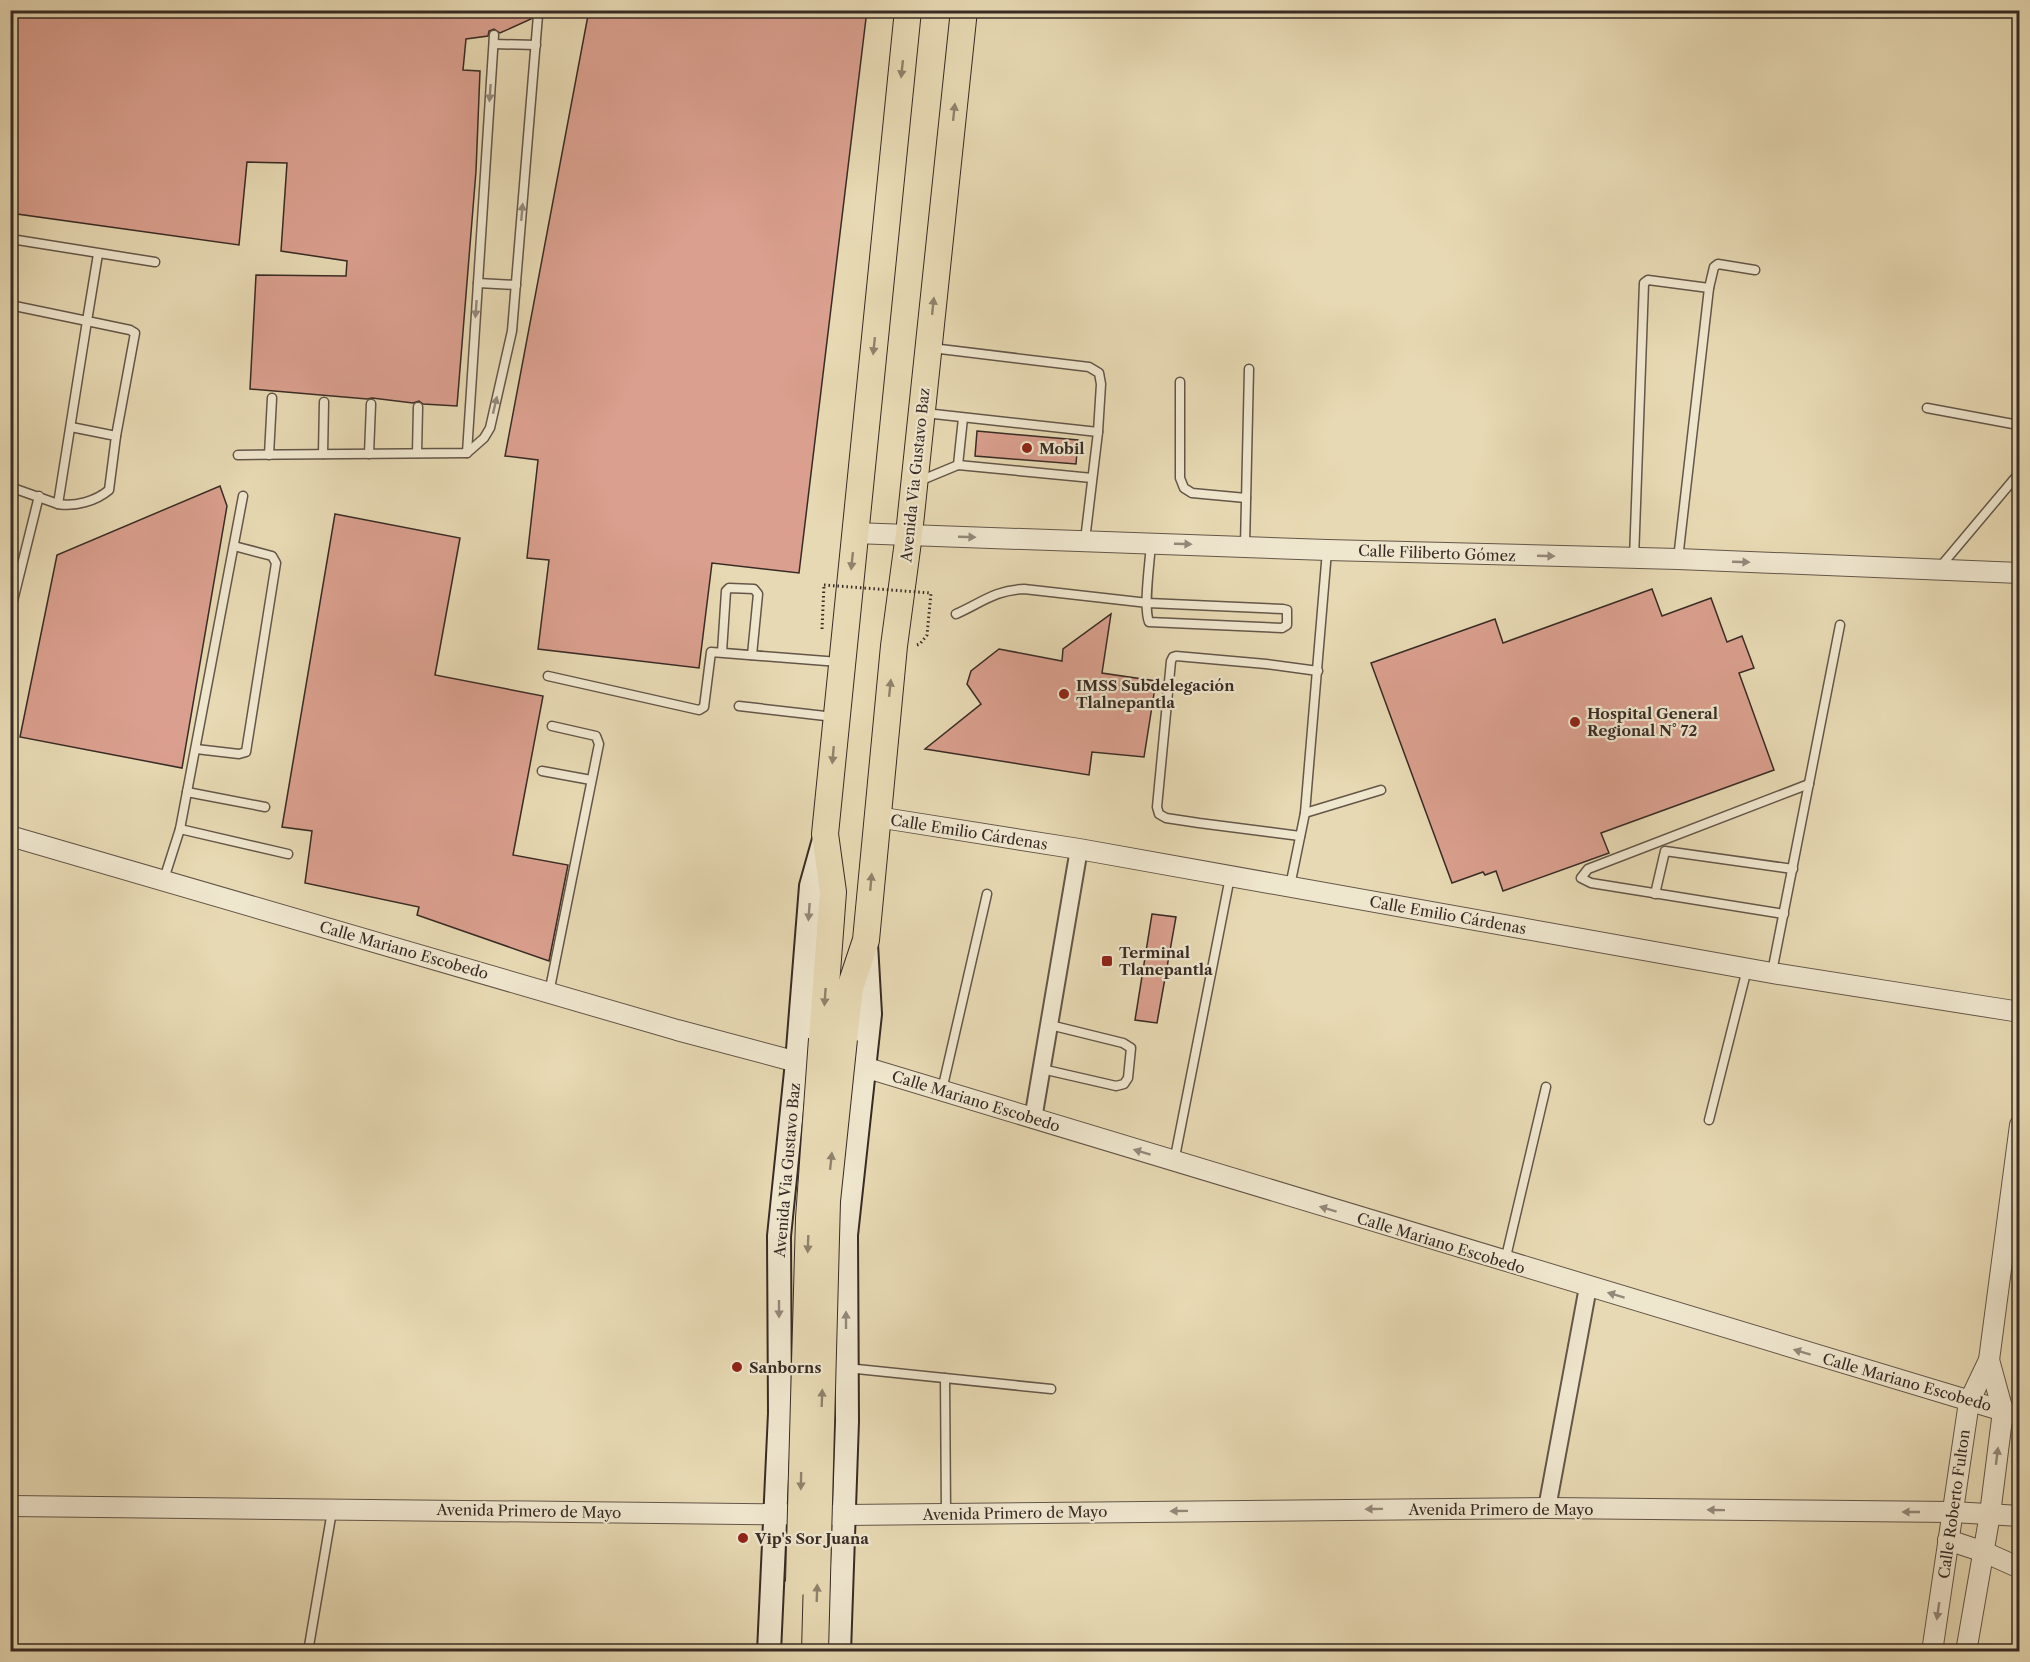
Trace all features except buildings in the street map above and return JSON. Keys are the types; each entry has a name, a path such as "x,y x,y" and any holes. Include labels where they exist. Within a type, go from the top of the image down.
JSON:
{"main road":[{"name":"Avenida Via Gustavo Baz","path":"769,1652 780,1413 779,1236 797,1062 811,886 825,834 908,10"},
{"name":"Avenida Via Gustavo Baz","path":"839,1652 847,1421 846,1235 870,1014 866,940 894,646 909,534 964,10"},
{"name":"Avenida Via Gustavo Baz","path":"815,1652 833,1039 833,892 825,834"},
{"name":"Avenida Via Gustavo Baz","path":"798,1652 809,1218 833,1039 866,940"},
{"path":"780,1413 784,1424 805,1433 819,1433 847,1421"}],"street":[{"name":"Calle Filiberto Gómez","path":"854,533 1327,550 1678,559 2019,573"},
{"name":"Calle Emilio Cárdenas","path":"877,817 1078,849 1772,973 2019,1012"},
{"name":"Calle Mariano Escobedo","path":"12,839 164,879 549,993 797,1062"},
{"path":"1033,1119 1078,849"},
{"name":"Calle Mariano Escobedo","path":"864,1068 2011,1413"},
{"name":"Calle Roberto Fulton","path":"1932,1652 1969,1402 1989,1360 2019,1125"},
{"path":"1547,1508 1588,1287"},
{"name":"Calle Roberto Fulton","path":"1966,1652 1990,1514 2011,1413 1989,1360"},
{"name":"Avenida Primero de Mayo","path":"10,1506 845,1515 1547,1508 1953,1512 2019,1516"},
{"path":"1948,1540 1984,1551 2019,1568"}],"lane":[{"path":"238,455 466,453 484,438 490,428 512,331 538,15"},
{"path":"466,453 494,40 536,45"},
{"path":"11,239 155,262"},
{"path":"58,504 98,254"},
{"path":"1678,559 1709,288 1714,267 1718,264 1755,270"},
{"path":"1635,559 1644,283 1648,280 1709,288"},
{"path":"478,283 516,285"},
{"path":"10,305 130,330 135,333 116,436 109,490 70,506 10,487"},
{"path":"928,347 1089,367 1099,373 1101,384 1098,432 1085,541"},
{"path":"1245,546 1249,369"},
{"path":"1180,382 1180,477 1184,488 1192,493 1246,498"},
{"path":"269,454 272,398"},
{"path":"323,454 324,402"},
{"path":"369,454 371,404"},
{"path":"417,453 418,407"},
{"path":"1927,408 2013,424 2019,428"},
{"path":"922,413 1098,432"},
{"path":"958,465 963,418"},
{"path":"71,427 116,436"},
{"path":"914,484 958,465 1092,478"},
{"path":"1938,570 2019,472"},
{"path":"10,614 39,496"},
{"path":"164,879 180,829 188,792 243,496"},
{"path":"956,614 993,594 1017,589 1148,603 1282,609 1287,610 1287,625 1282,628 1152,623 1147,619 1148,603 1151,543"},
{"path":"195,749 239,754 246,752 276,563 272,556 234,546"},
{"path":"1290,887 1305,813 1327,550"},
{"path":"722,652 726,591 733,587 754,588 758,594 752,655"},
{"path":"1772,973 1840,625"},
{"path":"548,676 699,710 704,707 711,652 842,662"},
{"path":"1300,836 1166,818 1159,814 1157,807 1171,662 1176,656 1318,671"},
{"path":"739,706 837,718"},
{"path":"549,993 599,744 596,736 552,726"},
{"path":"542,771 591,780"},
{"path":"1784,914 1591,883 1581,878 1588,869 1809,784"},
{"path":"1305,813 1381,790"},
{"path":"188,792 265,807"},
{"path":"180,829 288,854"},
{"path":"1644,848 1792,869"},
{"path":"1655,894 1665,851"},
{"path":"1174,1162 1230,876"},
{"path":"942,1090 987,894"},
{"path":"1709,1120 1748,968"},
{"path":"1042,1069 1116,1086 1124,1084 1128,1078 1131,1048 1123,1042 1050,1025"},
{"path":"1505,1262 1546,1087"},
{"path":"847,1368 1051,1389"},
{"path":"945,1378 946,1514"},
{"path":"309,1646 333,1509"}],"path":[{"path":"822,632 824,585 931,592 927,635"}],"place":[{"name":"Mobil","path":"1027,448"},
{"name":"IMSS Subdelegación Tlalnepantla","path":"1064,694"},
{"name":"Hospital General Regional N° 72","path":"1575,722"},
{"name":"Terminal Tlanepantla","path":"1107,961"},
{"name":"Sanborns","path":"737,1367"},
{"name":"Vip's Sor Juana","path":"743,1538"}]}
